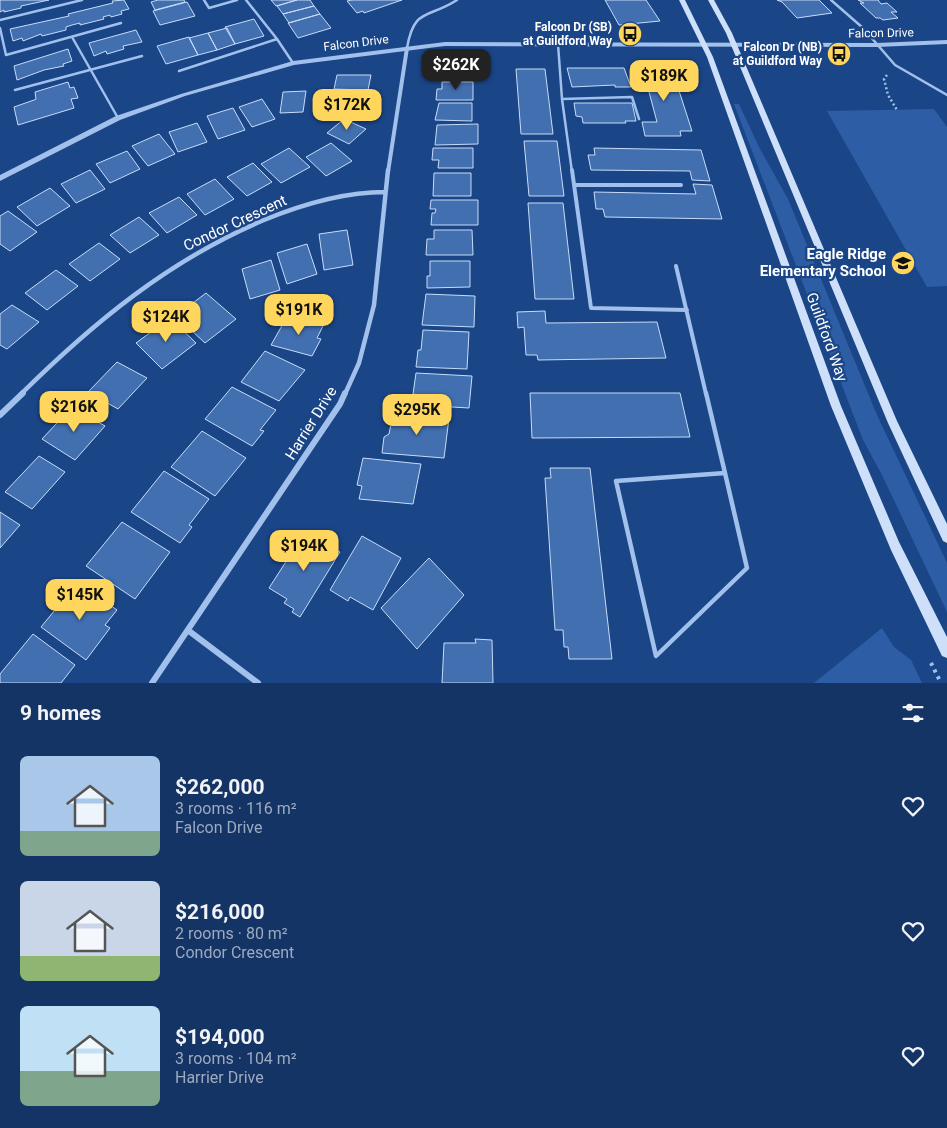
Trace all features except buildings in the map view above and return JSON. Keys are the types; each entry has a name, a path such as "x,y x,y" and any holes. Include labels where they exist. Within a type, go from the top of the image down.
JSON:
{"main road":[{"name":"Guildford Way","path":"682,0 704,44 836,406 895,546 947,651"},
{"name":"Guildford Way","path":"711,0 733,44 893,423 947,536"}],"street":[{"name":"Falcon Drive","path":"0,178 118,118 293,63 445,44 877,45 947,42"},
{"name":"Harrier Drive","path":"152,683 189,631 340,404 359,363 374,305 385,192 406,48"},
{"name":"Condor Crescent","path":"0,415 98,322 154,280 197,252 259,222 300,206 342,194 385,192"},
{"path":"189,631 258,683"}],"lane":[{"path":"0,20 82,0"},
{"path":"204,0 209,8 237,0"},
{"path":"246,0 277,39 293,63"},
{"path":"406,48 412,22 422,16 450,6 457,0"},
{"path":"831,0 863,28 895,65 947,95"},
{"path":"0,28 6,55 121,23"},
{"path":"72,37 118,118"},
{"path":"178,71 277,39"},
{"path":"558,44 562,99 591,308 687,310"},
{"path":"15,90 142,56"},
{"path":"562,99 632,96 639,119"},
{"path":"574,185 681,185"},
{"path":"676,266 687,310 725,473 747,568 656,656 616,481 725,473"}],"path":[{"path":"895,65 884,79 888,96 898,110"}],"shaded area":[{"path":"734,104 739,104 760,149 788,199 877,415 947,563 947,612 882,475 863,440"},
{"path":"934,109 947,127 947,286 927,287 827,111"},
{"path":"882,628 894,647 911,660 922,683 814,683"}],"place":[{"name":"Falcon Dr (SB) at Guildford Way","path":"630,34"},
{"name":"Falcon Dr (NB) at Guildford Way","path":"839,54"},
{"name":"Eagle Ridge Elementary School","path":"903,263"}]}
